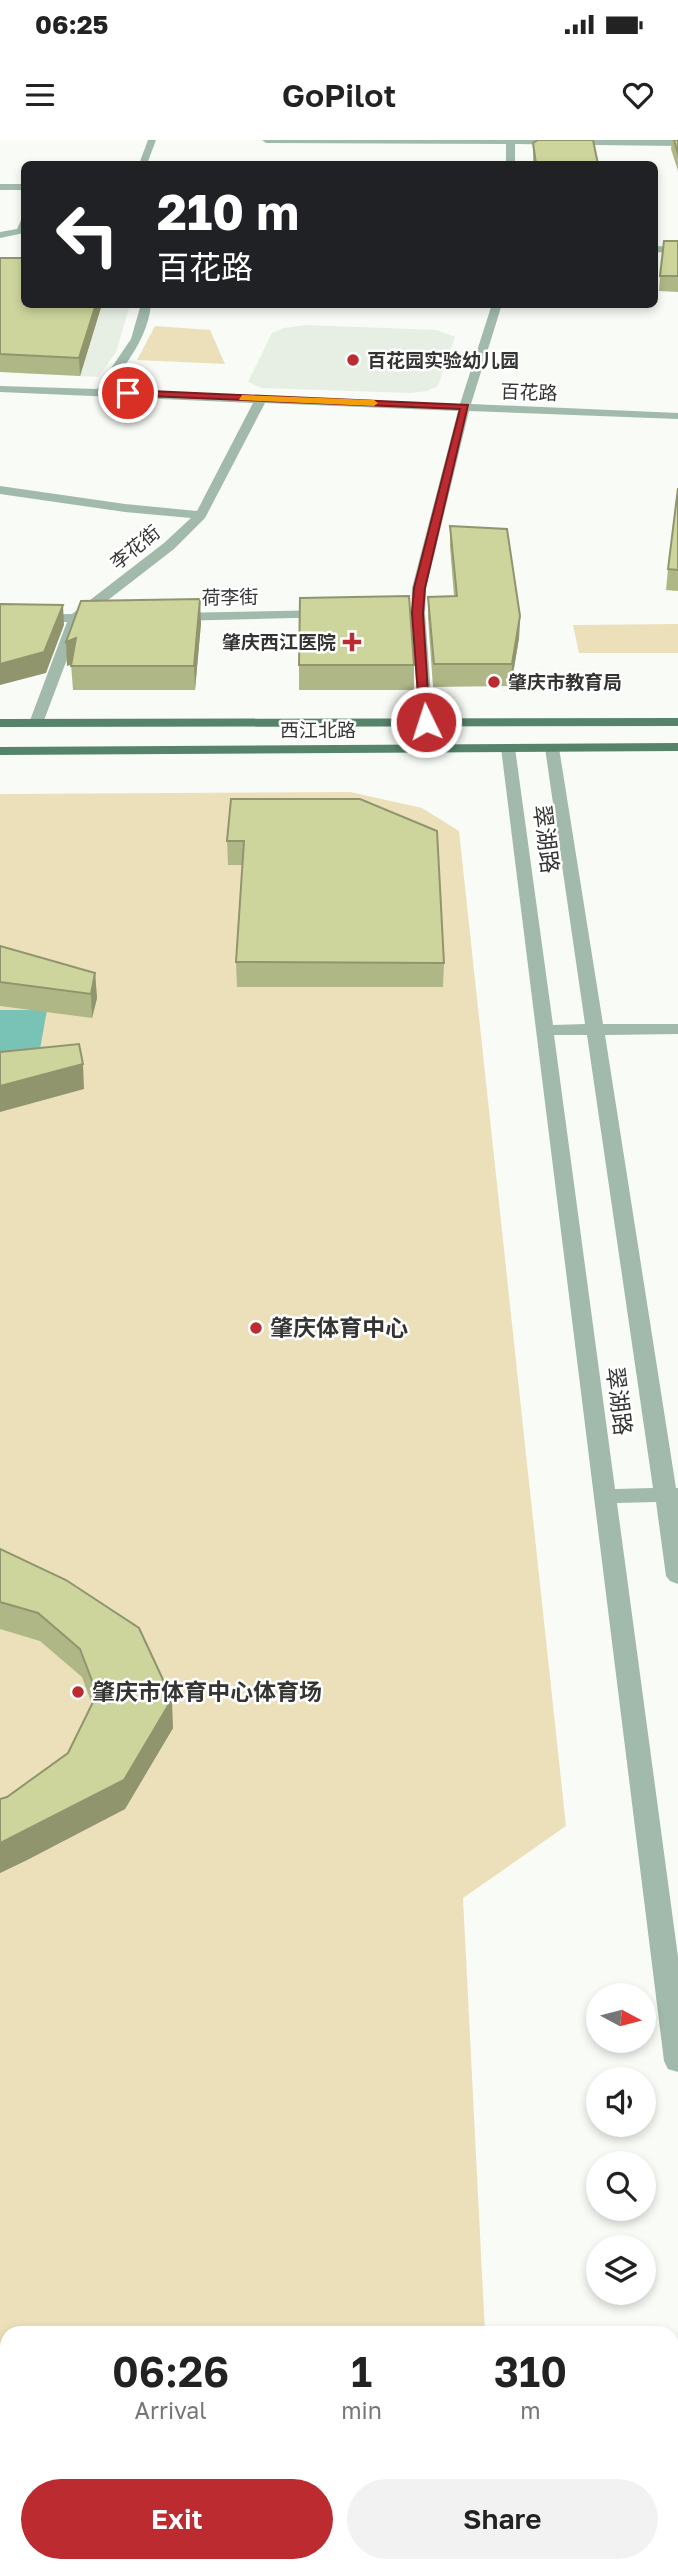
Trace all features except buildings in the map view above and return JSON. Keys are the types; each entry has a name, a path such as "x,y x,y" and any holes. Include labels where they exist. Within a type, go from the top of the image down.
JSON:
{"main road":[{"name":"西江北路","path":"0,723 678,722"},
{"name":"西江北路","path":"0,751 678,747"}],"street":[{"path":"145,161 152,140"},
{"path":"266,140 678,143"},
{"path":"566,142 608,140"},
{"path":"510,161 512,142"},
{"path":"0,187 21,187"},
{"path":"0,235 21,231"},
{"path":"658,249 678,250"},
{"path":"101,392 133,343 146,318 146,308"},
{"path":"426,722 411,613 465,407 495,308"},
{"name":"百花路","path":"0,389 678,416"},
{"name":"李花街","path":"76,618 169,547 201,515 261,398"},
{"path":"0,490 125,508 201,515"},
{"name":"荷李街","path":"158,617 349,614"},
{"path":"36,723 76,618"},
{"path":"0,619 117,618"},
{"name":"翠湖路","path":"508,748 678,2061"},
{"name":"翠湖路","path":"552,748 595,1030 672,1495 678,1576"},
{"path":"545,1030 678,1029"},
{"path":"605,1496 672,1495"}],"shaded area":[{"path":"0,274 21,300 21,308 129,308 116,352 98,377 0,372"},
{"name":"百花园实验幼儿园","path":"306,325 437,330 455,337 438,386 427,391 410,393 262,388 248,382 272,333 284,328"},
{"path":"155,326 210,330 225,364 137,360"},
{"path":"678,624 678,653 579,653 573,625"},
{"name":"肇庆体育中心","path":"350,792 422,808 459,831 566,1826 463,1898 485,2326 0,2326 0,794"}],"water":[{"path":"0,1010 47,1010 35,1077 0,1077"}],"slow traffic":[{"path":"242,398 374,403"}],"place":[{"name":"百花园实验幼儿园","path":"353,360"},
{"name":"肇庆西江医院","path":"352,642"},
{"name":"肇庆市教育局","path":"494,682"},
{"name":"肇庆体育中心","path":"256,1328"},
{"name":"肇庆市体育中心体育场","path":"78,1692"}],"route":[{"path":"128,393 465,407 419,588 418,613 426,722"}]}
